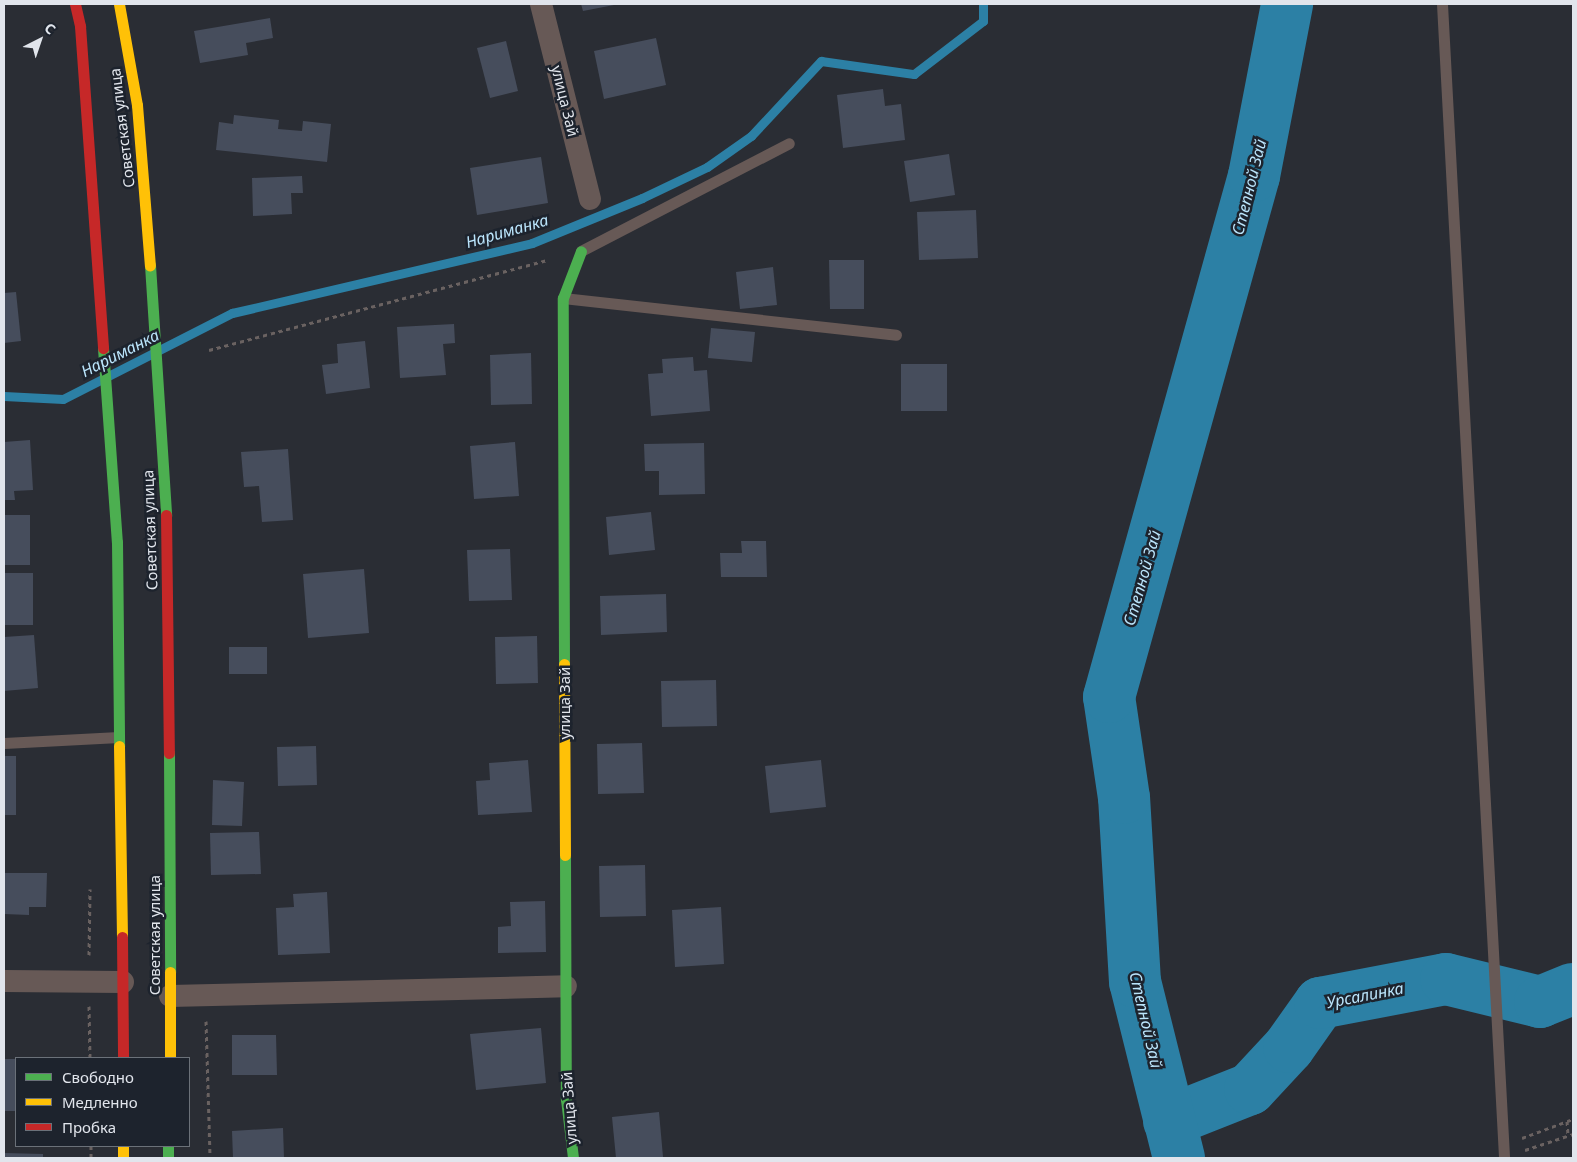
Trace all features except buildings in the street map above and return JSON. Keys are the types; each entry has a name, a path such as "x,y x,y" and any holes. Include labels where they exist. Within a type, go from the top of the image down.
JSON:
{"main road":[{"path":"75,4 80,26 117,542 121,737 123,1057"},
{"name":"Советская улица","path":"119,4 137,105 168,539 170,1057"},
{"name":"улица Зай","path":"572,1158 566,1100 563,298 581,251"}],"street":[{"name":"улица Зай","path":"541,4 590,199"},
{"path":"4,981 123,982"},
{"path":"170,996 566,986"}],"lane":[{"path":"1442,4 1504,1153"},
{"path":"581,251 789,143"},
{"path":"563,298 896,335"},
{"path":"4,743 121,737"}],"path":[{"path":"209,350 581,251"},
{"path":"205,995 210,1158"},
{"path":"1504,1153 1573,1119"},
{"path":"1567,1122 1568,1135"},
{"path":"1504,1153 1573,1134"}],"waterway":[{"name":"Нариманка","path":"4,396 63,399 232,313 532,243 642,198 707,167 751,136 821,61 914,74 983,21 983,4"},
{"name":"Степной Зай","path":"1179,1158 1135,982 1124,798 1109,697 1254,176 1287,4"},
{"name":"Урсалинка","path":"1169,1121 1250,1089 1289,1047 1320,1003 1446,979 1540,1002 1573,989"}],"traffic: fast":[{"path":"564,664 563,298 581,251"},
{"path":"150,265 166,515"},
{"path":"103,348 117,542 119,746"},
{"path":"169,753 170,972"},
{"path":"565,855 566,1099 573,1158"},
{"path":"168,1147 168,1158"}],"traffic: slow":[{"path":"119,4 137,105 150,265"},
{"path":"564,664 565,855"},
{"path":"119,746 122,937"},
{"path":"170,972 170,1057"},
{"path":"123,1147 123,1158"}],"traffic: jam":[{"path":"75,4 80,26 103,348"},
{"path":"166,515 169,753"},
{"path":"122,937 123,1057"}]}
